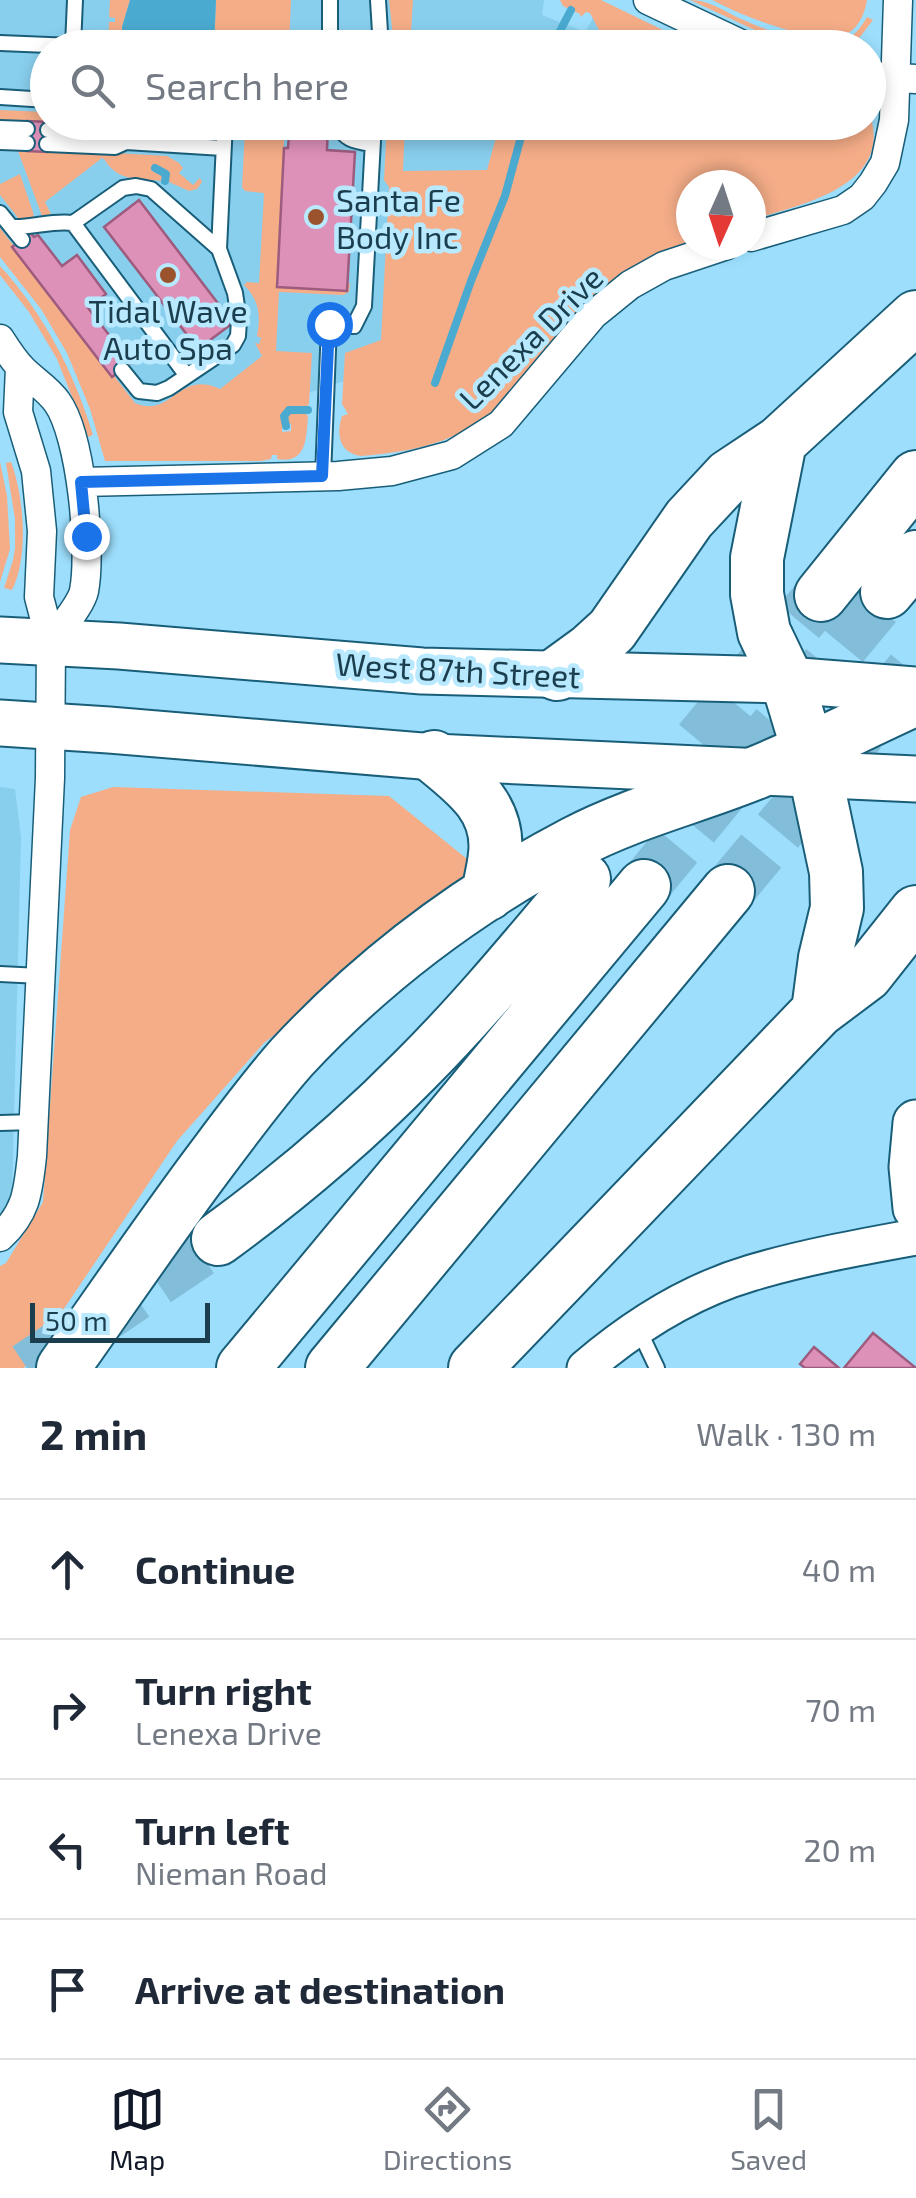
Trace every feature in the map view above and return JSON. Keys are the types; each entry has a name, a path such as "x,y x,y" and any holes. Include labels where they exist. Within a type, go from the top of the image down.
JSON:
{"highway":[{"path":"557,674 612,630 689,520 729,476 780,442 916,317"},
{"path":"780,442 757,558 757,594 764,632 787,680 811,761 836,872 837,908 818,1011"},
{"path":"820,595 916,477"},
{"path":"64,1368 248,1110 290,1059 383,969 488,894 606,828 758,772 811,761 916,699"},
{"path":"434,756 475,790 492,822 496,850 488,894"},
{"path":"218,1239 308,1168 416,1069 584,879"},
{"path":"243,1368 644,886"},
{"path":"332,1368 728,891"},
{"path":"475,1368 818,1011 866,975 916,912"}],"main road":[{"name":"West 87th Street","path":"0,640 422,671 787,680 916,690"},
{"path":"0,724 434,756 758,772"},
{"path":"811,761 916,779"},
{"path":"916,1123 912,1167 916,1208"}],"street":[{"path":"648,0 710,30"},
{"path":"766,233 844,210 874,183 885,163 894,120 898,0"},
{"name":"Lenexa Drive","path":"81,482 392,471 452,454 501,424 594,315 630,286 682,260"},
{"path":"0,339 20,368 56,400 73,441 81,482 86,536 84,594 51,643"},
{"path":"0,1236 16,1222 26,1200 34,1122 50,778 51,643 39,597 42,531 36,471 18,412 20,368"},
{"path":"585,1368 620,1339 682,1301 748,1273 916,1237"}],"lane":[{"path":"74,30 75,0"},
{"path":"330,0 330,30"},
{"path":"378,0 380,30"},
{"path":"0,43 30,44"},
{"path":"0,97 30,99"},
{"path":"0,128 27,136 0,142"},
{"path":"68,140 115,147 126,142 224,148"},
{"path":"122,370 139,391 157,393 233,344 238,336 235,293 219,249 224,140"},
{"path":"352,140 372,144"},
{"path":"322,476 329,324 354,326 364,306 372,140"},
{"path":"12,227 57,221 73,223 123,188 151,189 219,249"},
{"path":"0,212 22,240"},
{"path":"73,223 187,376"},
{"path":"0,974 40,976"},
{"path":"0,1123 34,1122"},
{"path":"638,1328 657,1368"}],"shaded area":[{"path":"0,0 544,0 542,15 580,30 30,30 30,140 797,140 766,170 676,170 676,194 383,368 168,440 84,382 23,279 0,254"},
{"path":"110,0 130,0 122,30 109,30 109,22 115,22 115,18 109,17"},
{"path":"130,0 216,0 215,30 122,27"},
{"path":"216,0 291,0 290,30 215,30"},
{"path":"389,0 413,0 411,30 392,28"},
{"path":"560,0 601,0 663,30 599,30 590,13 581,17"},
{"path":"690,0 710,4 768,30 755,30"},
{"path":"712,0 867,0 862,17 851,30 789,30"},
{"path":"596,13 630,30 586,30"},
{"path":"867,17 873,20 865,30 857,30"},
{"path":"0,110 30,111 30,123 0,121"},
{"path":"244,140 284,140 277,287 346,291 350,283 349,292 343,295 279,292 276,351 312,353 309,404 287,409 283,414 282,432 291,431 288,413 308,416 303,448 287,460 272,455 271,459 261,461 105,461 90,409 67,353 41,309 0,257 0,228 135,403 158,405 194,385 220,389 262,356 255,343 259,344 261,338 257,336 258,308 244,285 259,283 264,193 245,191"},
{"path":"386,140 404,140 403,171 487,170 495,140 873,140 869,158 856,175 838,188 766,215 766,170 676,170 676,247 611,284 583,307 523,381 470,428 409,450 361,456 348,451 341,442 342,416 348,414 342,404 345,353 381,340 389,187 384,180"},
{"path":"50,149 167,156 179,163 183,168 179,173 193,185 200,178 202,182 189,191 169,182 167,174 154,164 151,168 164,175 162,181 129,178 115,172 102,158 45,202 51,214 42,216 18,151 49,153"},
{"path":"20,174 34,218 19,219 0,195 0,184"},
{"path":"0,266 56,345 93,435 88,437 57,359 29,312 0,275"},
{"path":"0,462 7,496 10,549 0,582"},
{"path":"11,462 23,526 21,561 12,590 4,588 15,548 15,519 6,463"},
{"path":"0,787 15,789 21,837 12,1197 0,1216"},
{"path":"113,787 389,796 472,863 454,894 264,1043 177,1141 24,1368 0,1368 0,1266 6,1263 43,1202 70,830 81,797"}],"building":[{"path":"30,121 30,140 47,140 47,152 27,151"},
{"name":"Santa Fe Body Inc","path":"289,140 327,140 327,150 355,152 347,291 277,287 284,148 288,148"},
{"name":"Tidal Wave Auto Spa","path":"139,200 233,323 198,349 104,227"},
{"name":"Tidal Wave Auto Spa","path":"31,233 34,237 38,235 62,266 77,255 106,294 88,308 131,363 112,377 12,247"},
{"path":"873,1333 916,1368 844,1368"},
{"path":"814,1347 839,1368 805,1368 800,1364"}],"waterway":[{"path":"560,30 571,10"},
{"path":"435,383 505,196 520,140"},
{"path":"155,168 166,174 165,181"},
{"path":"286,426 284,416 289,410 308,410"}],"tunnel":[{"path":"644,886 887,592"},
{"path":"649,801 821,595"},
{"path":"728,891 916,665"},
{"path":"27,1368 218,1239"}],"place":[{"name":"Santa Fe Body Inc","path":"316,217"},
{"name":"Tidal Wave Auto Spa","path":"168,275"}],"route":[{"path":"86,536 81,482 322,476 329,324"}]}
